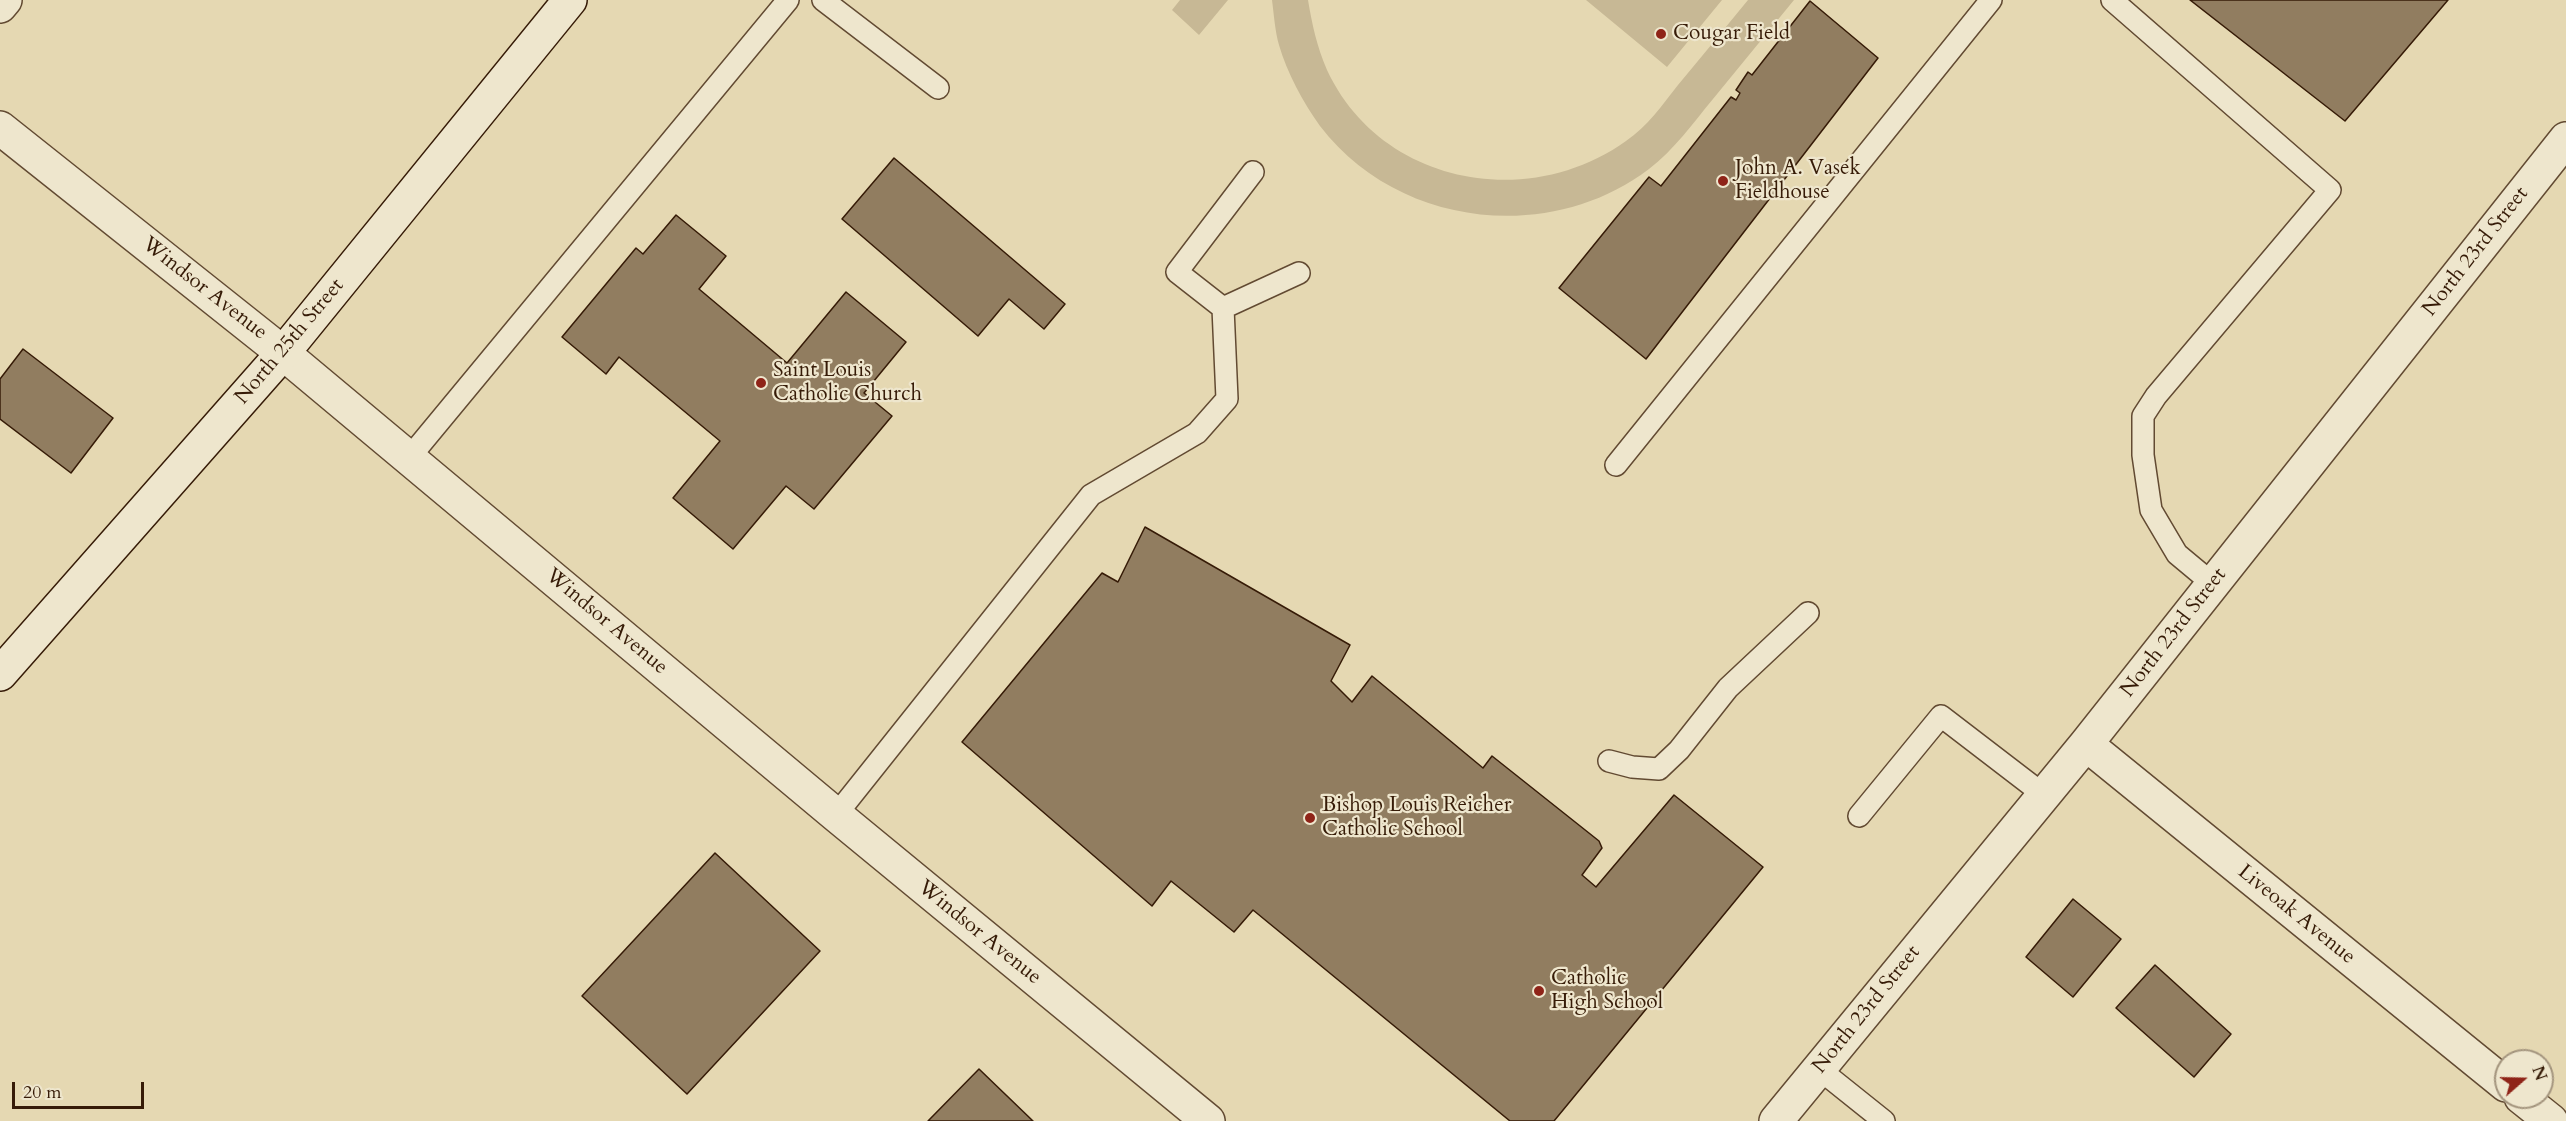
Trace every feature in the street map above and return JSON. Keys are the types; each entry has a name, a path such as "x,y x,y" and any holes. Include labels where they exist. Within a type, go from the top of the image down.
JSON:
{"street":[{"path":"0,6 5,0"},
{"name":"North 25th Street","path":"0,674 284,352 570,0"},
{"name":"Windsor Avenue","path":"0,128 284,352 836,815 1208,1121"},
{"name":"North 23rd Street","path":"1776,1121 2086,744 2566,139"},
{"name":"Liveoak Avenue","path":"2086,744 2494,1075"},
{"path":"2536,1109 2551,1121"}],"lane":[{"path":"409,458 788,0"},
{"path":"823,0 938,88"},
{"path":"1616,465 1991,0"},
{"path":"2112,0 2330,190 2156,396 2143,416 2143,455 2151,510 2177,554 2213,584"},
{"path":"836,815 1091,495 1197,433 1227,399 1223,308 1177,272 1253,172"},
{"path":"1223,308 1299,273"},
{"path":"1609,761 1632,767 1659,769 1679,750 1728,688 1808,613"},
{"path":"1859,816 1941,716 2044,795"},
{"path":"1819,1069 1884,1121"}],"shaded area":[{"path":"1180,0 1228,0 1199,35 1172,10"},
{"path":"1272,0 1308,0 1315,35 1327,70 1351,109 1382,139 1419,161 1459,175 1502,180 1545,176 1587,163 1626,141 1654,115 1748,0 1794,0 1683,136 1649,169 1609,193 1566,209 1521,215 1476,214 1432,204 1390,186 1352,160 1320,126 1296,87 1279,45"},
{"name":"Cougar Field","path":"1586,0 1722,0 1667,67"}],"building":[{"path":"2190,0 2448,0 2345,121"},
{"name":"John A. Vasek Fieldhouse","path":"1810,1 1878,58 1646,359 1559,288 1649,177 1661,186 1731,97 1736,100 1740,93 1736,90 1748,72 1752,75"},
{"path":"894,158 1065,304 1044,329 1009,299 978,336 842,219"},
{"name":"Saint Louis Catholic Church","path":"676,215 726,256 699,289 787,363 846,292 906,342 864,393 892,416 814,509 786,486 733,549 673,498 720,441 619,357 606,374 562,337 636,248 643,254"},
{"path":"23,349 113,418 71,473 0,419 0,379"},
{"name":"Bishop Louis Reicher Catholic School","path":"1145,527 1350,645 1331,681 1352,702 1372,676 1483,768 1492,756 1599,841 1602,848 1582,875 1596,887 1674,795 1763,867 1554,1121 1510,1121 1253,910 1234,932 1171,881 1152,906 962,742 1102,573 1118,582"},
{"path":"715,853 820,951 687,1094 582,996"},
{"path":"2073,899 2121,939 2073,997 2026,957"},
{"path":"2155,965 2231,1034 2194,1077 2116,1008"},
{"path":"979,1069 1033,1121 928,1121"}],"place":[{"name":"Cougar Field","path":"1661,34"},
{"name":"John A. Vasek Fieldhouse","path":"1723,181"},
{"name":"Saint Louis Catholic Church","path":"761,383"},
{"name":"Bishop Louis Reicher Catholic School","path":"1310,818"},
{"name":"Catholic High School","path":"1539,991"}]}
